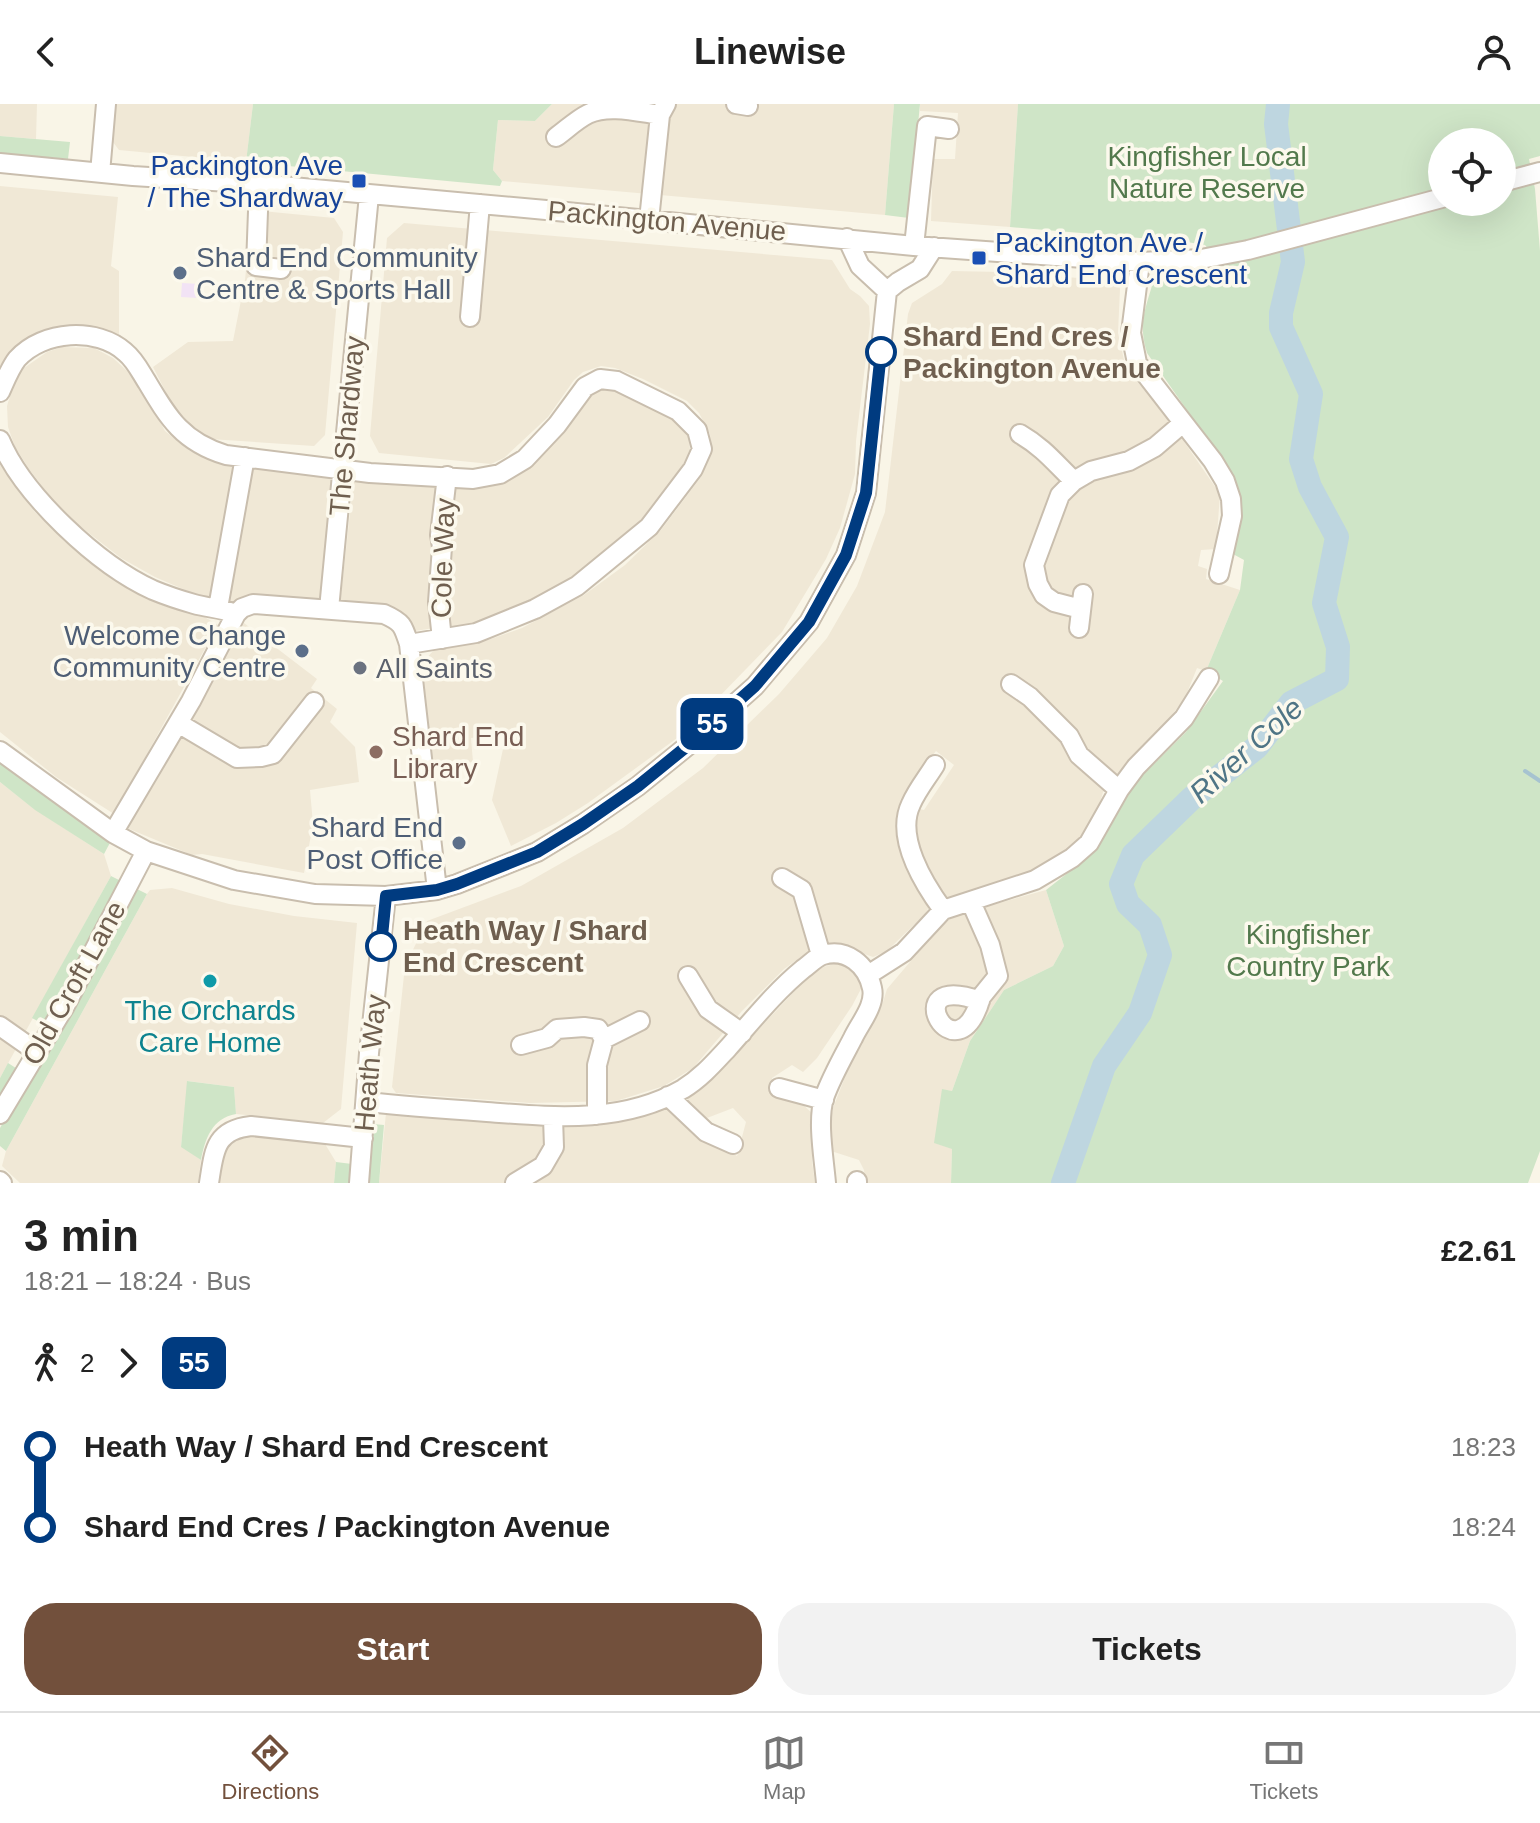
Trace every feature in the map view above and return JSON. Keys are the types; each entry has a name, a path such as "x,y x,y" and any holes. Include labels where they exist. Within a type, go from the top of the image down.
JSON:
{"street":[{"path":"100,173 106,104"},
{"path":"556,137 596,110 663,109 649,220"},
{"path":"914,246 927,126 949,129"},
{"name":"Packington Avenue","path":"0,163 480,204 914,246 1140,262 1201,259 1248,250 1428,202"},
{"path":"1516,178 1540,172"},
{"path":"259,184 256,266 281,269"},
{"name":"The Shardway","path":"329,609 369,195"},
{"path":"470,317 480,204"},
{"path":"847,238 860,266 887,291"},
{"path":"0,751 113,833 146,851 234,880 315,894 386,896 437,890 481,876 537,852 638,786 691,743 755,686 809,622 846,555 866,493 887,291 920,269 934,247"},
{"path":"1140,262 1131,333 1137,363 1213,461 1231,499 1232,516 1219,574"},
{"path":"0,392 18,359 42,342 59,336 80,335 103,339 123,350 136,363 167,416 183,434 212,451 226,455 344,469 473,479 500,474 525,459 557,425 585,387 600,379 617,381 678,411 697,430 702,449 693,469 649,527 577,586 535,609 476,633 409,644"},
{"path":"1079,628 1082,602 1054,602 1044,595 1034,565 1060,495 1074,481 1091,471 1129,461 1155,447 1183,423"},
{"path":"1019,433 1049,454 1074,481"},
{"path":"0,440 24,480 71,533 152,590 227,611 253,604 384,614 399,621 409,644 437,890"},
{"path":"113,833 178,723 227,611 245,457"},
{"name":"Cole Way","path":"442,639 438,602 440,535 447,476"},
{"path":"868,975 904,952 943,910 1035,880 1072,858 1089,843 1119,790 1136,767 1184,718 1209,678"},
{"path":"1011,684 1030,697 1069,736 1079,755 1119,790"},
{"path":"178,723 237,758 261,757 273,754 314,702"},
{"path":"935,765 909,806 906,829 912,856 925,886 943,910"},
{"name":"Old Croft Lane","path":"0,1114 71,995 146,851"},
{"path":"782,878 802,890 821,955"},
{"name":"Heath Way","path":"359,1183 386,896"},
{"path":"971,902 990,945 998,976 980,1001"},
{"path":"366,1102 553,1118 630,1110 668,1096 705,1073 788,982 821,955 837,954 863,966 873,992 870,1007 824,1100 822,1140 826,1183"},
{"path":"688,976 708,1009 742,1033"},
{"path":"604,1039 640,1021"},
{"path":"0,1026 37,1052"},
{"path":"521,1045 547,1038 557,1029 598,1029 604,1039 597,1065 597,1115"},
{"path":"779,1088 824,1100"},
{"path":"668,1096 706,1132 733,1144"},
{"path":"515,1183 543,1166 554,1147 553,1118"},
{"path":"209,1183 214,1149 235,1128 251,1126 363,1138"}],"shaded area":[{"path":"0,104 37,104 36,139 0,136"},
{"path":"115,104 253,104 246,162 119,150 113,142"},
{"path":"552,104 894,104 885,215 502,181 493,170 498,120 535,121"},
{"path":"920,104 1018,104 1010,227 931,221 933,159 955,159 958,113 920,111"},
{"path":"0,186 118,197 111,266 119,271 119,334 72,326 42,331 14,348 0,366"},
{"path":"252,210 334,218 343,232 325,435 314,446 210,439 176,412 153,367 188,342 233,341 245,280"},
{"path":"404,223 832,260 850,289 869,306 870,324 855,474 840,528 826,559 782,632 684,733 588,803 511,846 492,800 503,749 501,735 471,738 473,762 433,768 422,663 434,650 488,640 522,628 584,595 625,565 661,530 701,477 711,452 710,434 699,413 687,401 643,379 601,366 583,372 574,380 548,417 504,458 491,464 379,453 370,436 387,238"},
{"path":"952,271 1118,281 1118,333 1126,369 1163,411 1220,494 1216,549 1201,550 1198,566 1207,569 1206,579 1240,590 1206,671 1197,668 1185,698 1103,792 1082,840 1036,873 949,898 937,891 907,833 915,808 924,810 954,765 936,751 908,787 899,826 904,859 929,907 925,914 887,951 873,957 836,944 812,949 784,969 742,1011 693,1068 664,1086 616,1101 530,1103 396,1093 392,1087 405,966 427,921 521,886 623,828 703,768 779,694 827,638 857,586 885,512 908,314 912,303 942,284"},
{"path":"182,283 199,284 198,298 181,297"},
{"path":"62,347 94,348 113,358 138,381 165,431 190,451 239,466 211,598 204,598 155,577 121,558 76,523 51,498 15,447 8,427 7,406 15,379 24,368 47,352"},
{"path":"602,388 613,389 674,416 681,423 689,436 690,451 681,468 640,521 587,569 551,590 481,622 450,629 444,600 450,542 446,534 452,485 481,488 498,483 530,465 575,416 585,399"},
{"path":"0,465 34,511 64,541 114,581 159,601 198,613 218,625 114,814 56,777 0,732"},
{"path":"250,466 335,475 324,601 228,603"},
{"path":"354,477 438,484 434,628 415,631 404,615 340,604"},
{"path":"244,623 317,679 311,688 337,709 330,722 355,747 359,782 310,790 313,824 304,873 202,854 192,855 127,828 159,777 212,672"},
{"path":"0,782 33,808 104,854 111,876 0,1078"},
{"path":"172,888 229,904 357,923 341,1109 323,1123 236,1114 234,1087 188,1081 181,1146 201,1160 198,1183 20,1183 2,1166 6,1151 147,894 150,890"},
{"path":"1046,890 1064,946 1053,966 1004,990 970,1041 952,1091 942,1090 952,1149 951,1183 865,1183 859,1160 831,1151 829,1130 833,1108 852,1059 887,989 938,929 955,915"},
{"path":"838,963 853,969 862,987 852,1006 817,1058 803,1072 792,1065 772,1078 777,1098 799,1101 814,1115 812,1161 815,1183 379,1183 386,1113 663,1108 737,1156 746,1122 733,1108 707,1118 696,1114 687,1099 691,1091 740,1049 810,975"},
{"path":"247,1134 325,1144 336,1162 334,1183 217,1183 223,1150 231,1140"}],"green space":[{"path":"253,104 552,104 535,121 498,120 493,170 502,181 500,186 246,162"},
{"path":"894,104 920,104 909,218 885,215"},
{"name":"Kingfisher Country Park","path":"1018,104 1540,104 1540,156 1529,159 1540,251 1540,1151 1528,1183 951,1183 952,1149 934,1143 942,1089 952,1091 970,1041 1004,990 1053,966 1064,946 1046,890 1097,850 1135,783 1186,732 1223,681 1206,671 1240,590 1244,560 1233,554 1239,524 1237,486 1147,353 1143,333 1153,282 1225,269 1205,245 1010,227"},
{"path":"0,136 70,142 68,159 0,153"},
{"path":"0,760 112,839 104,854 35,810 0,782"},
{"path":"111,876 121,881 43,1024 32,1018"},
{"path":"135,888 147,894 6,1151 0,1146 0,1128"},
{"path":"8,1063 19,1070 0,1102 0,1078"},
{"path":"187,1081 234,1087 236,1114 215,1125 201,1160 181,1147"},
{"path":"373,1124 384,1125 379,1183 367,1183"},
{"path":"336,1162 352,1164 350,1183 334,1183"}],"waterway":[{"name":"River Cole","path":"1063,1183 1104,1066 1140,1013 1160,955 1150,925 1128,904 1121,884 1133,855 1192,798 1257,747 1291,703 1337,679 1338,647 1324,603 1337,537 1310,487 1301,459 1311,394 1281,327 1281,313 1293,262 1276,124 1278,104"},
{"path":"1525,771 1540,781"}],"bus line":[{"name":"55","path":"381,946 386,896 437,890 481,876 537,852 583,824 638,786 755,686 809,622 846,555 866,493 881,352"}],"place":[{"name":"Packington Ave / The Shardway","path":"359,181"},
{"name":"Packington Ave / Shard End Crescent","path":"979,258"},
{"name":"Shard End Community Centre & Sports Hall","path":"180,273"},
{"name":"Shard End Cres / Packington Avenue","path":"881,352"},
{"name":"Welcome Change Community Centre","path":"302,651"},
{"name":"All Saints","path":"360,668"},
{"name":"Shard End Library","path":"376,752"},
{"name":"Shard End Post Office","path":"459,843"},
{"name":"Heath Way / Shard End Crescent","path":"381,946"},
{"name":"The Orchards Care Home","path":"210,981"}],"park label":[{"name":"Kingfisher Local Nature Reserve","path":"1207,172"}]}
